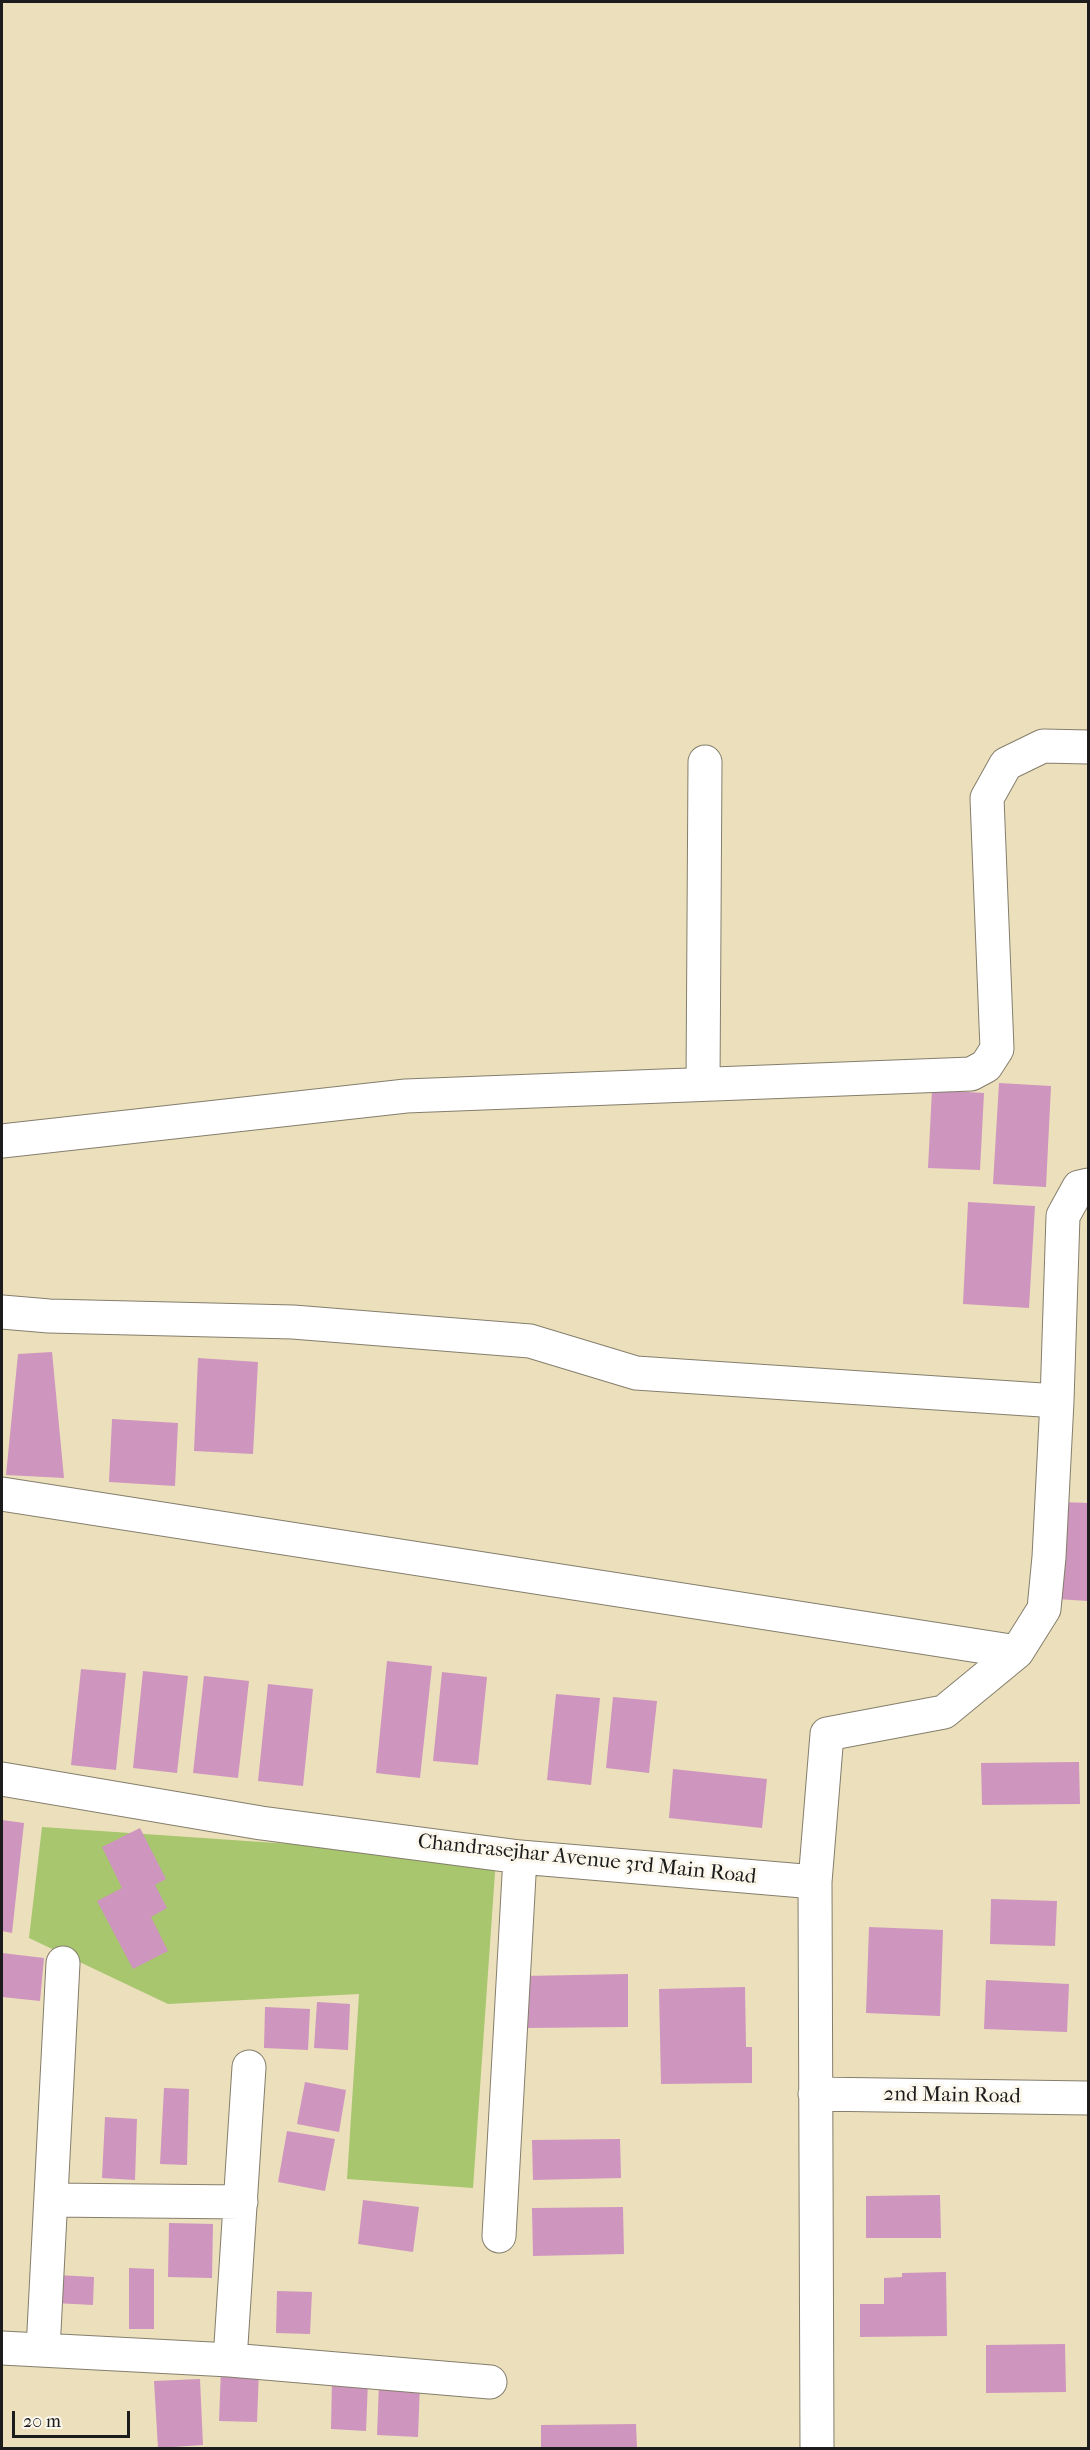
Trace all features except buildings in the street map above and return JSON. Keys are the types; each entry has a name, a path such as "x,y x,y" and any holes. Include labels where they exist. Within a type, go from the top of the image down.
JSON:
{"street":[{"path":"2,1141 406,1095 971,1074 986,1066 997,1049 987,798 1006,764 1043,746 1089,747"},
{"path":"703,1084 705,762"},
{"path":"817,2448 815,1882 827,1734 944,1712 1017,1652 1044,1610 1057,1401 1063,1216 1079,1187 1089,1185"},
{"path":"2,1312 49,1316 293,1322 530,1341 636,1373 1057,1401"},
{"path":"2,1494 1017,1652"},
{"name":"Chandrasejhar Avenue 3rd Main Road","path":"2,1779 261,1823 520,1857 815,1882"},
{"path":"499,2236 520,1857"},
{"path":"43,2350 63,1963"},
{"path":"230,2360 249,2067"},
{"name":"2nd Main Road","path":"816,2094 1089,2098"},
{"path":"51,2200 241,2202"},
{"path":"2,2348 230,2360 490,2382"}],"green space":[{"path":"42,1827 496,1858 473,2188 347,2179 359,1994 168,2004 29,1938"}]}
